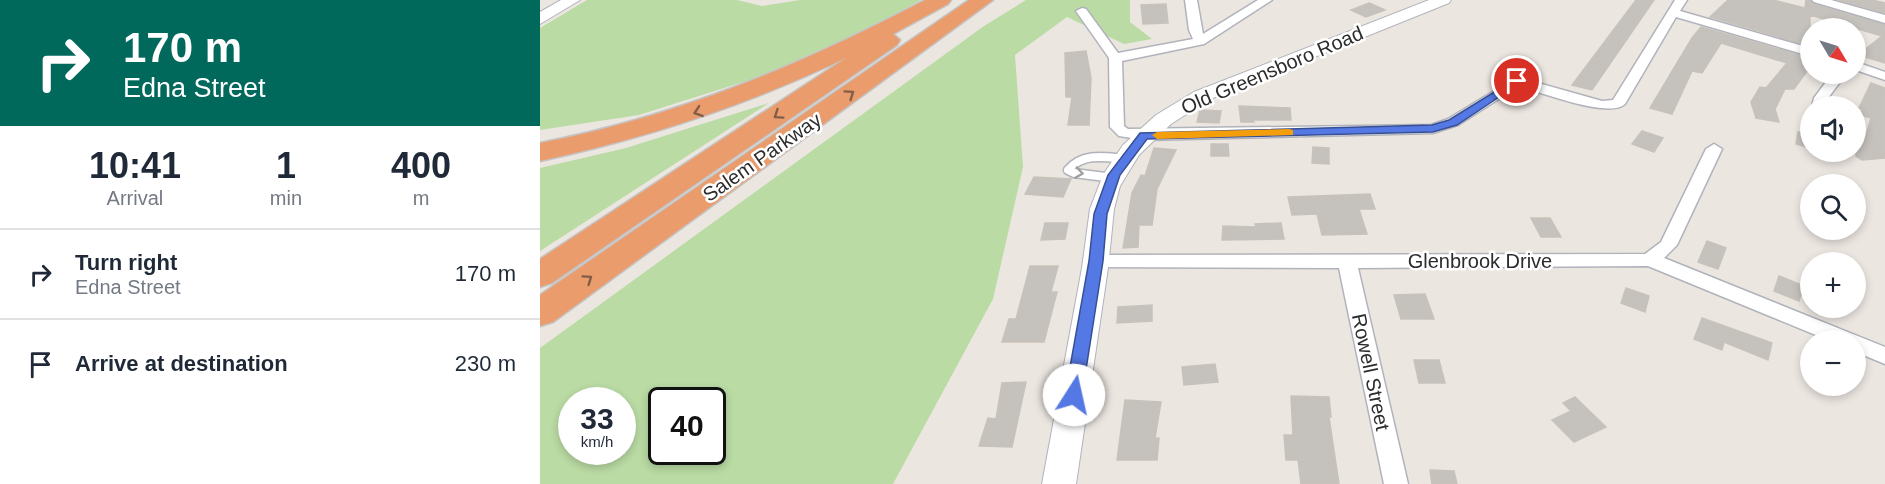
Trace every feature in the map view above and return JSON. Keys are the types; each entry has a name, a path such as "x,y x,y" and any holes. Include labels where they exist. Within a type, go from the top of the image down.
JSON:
{"highway":[{"name":"Salem Parkway","path":"540,275 947,8 983,0"},
{"path":"540,152 652,126 752,92 947,8 992,0"},
{"name":"Salem Parkway","path":"540,313 947,8"}],"street":[{"path":"540,19 572,0"},
{"path":"1191,0 1195,30 1200,41"},
{"path":"1115,58 1200,41 1266,0"},
{"name":"Old Greensboro Road","path":"1059,484 1096,261 1101,214 1120,169 1144,135 1176,109 1201,96 1443,0"},
{"path":"1082,11 1115,58 1117,127 1124,133 1144,135 1433,129 1453,122 1517,81 1602,105 1618,104 1681,0"},
{"path":"1818,0 1885,19"},
{"path":"1674,13 1800,49"},
{"path":"1866,69 1885,76"},
{"path":"1650,260 1668,245 1714,149"},
{"name":"Rowell Street","path":"1347,260 1396,484"},
{"name":"Glenbrook Drive","path":"1096,261 1618,262 1650,260 1822,330"},
{"path":"1866,348 1885,356"}],"lane":[{"path":"1082,158 1120,169 1074,173 1068,170 1072,163 1082,158"}],"green space":[{"path":"587,0 737,0 762,6 800,0 921,0 876,25 762,76 639,115 540,130 540,28"},
{"path":"1026,0 1130,0 1130,22 1152,39 1124,44 1067,17 1015,55 1023,167 993,299 893,484 540,484 540,348 984,26"},
{"path":"769,103 540,251 540,168 626,148"}],"building":[{"path":"1636,0 1654,0 1592,90 1572,85"},
{"path":"1728,0 1773,0 1805,8 1806,0 1810,0 1813,4 1861,18 1820,18 1810,15 1810,18 1800,18 1800,43 1710,17"},
{"path":"1839,0 1872,0 1885,3 1885,13"},
{"path":"1369,3 1385,10 1366,17 1351,10"},
{"path":"1166,4 1168,23 1143,24 1141,5"},
{"path":"1866,19 1885,25 1885,63 1866,57 1866,49 1882,36 1866,31"},
{"path":"1701,27 1800,55 1800,81 1794,89 1785,89 1775,109 1779,122 1756,118 1751,102 1760,87 1766,88 1787,63 1721,43 1702,73 1692,71 1672,114 1650,108"},
{"path":"1086,51 1091,78 1089,125 1068,125 1072,97 1066,97 1065,53"},
{"path":"1871,83 1885,88 1885,158 1866,160 1866,135 1871,118 1866,117 1865,96"},
{"path":"1239,106 1290,108 1291,120 1241,122"},
{"path":"1200,110 1221,111 1219,123 1197,122"},
{"path":"1642,131 1663,138 1654,152 1632,144"},
{"path":"1798,132 1800,133 1800,145 1796,144"},
{"path":"1211,144 1228,144 1229,156 1211,156"},
{"path":"1313,147 1329,148 1329,164 1312,163"},
{"path":"1154,148 1176,150 1157,189 1152,225 1139,225 1138,247 1123,248 1132,193 1141,175 1145,176"},
{"path":"1034,177 1071,179 1063,197 1025,194"},
{"path":"1370,194 1375,209 1359,209 1367,234 1322,235 1317,214 1292,215 1288,197"},
{"path":"1531,218 1550,218 1561,237 1541,237"},
{"path":"1045,223 1068,223 1065,239 1041,240"},
{"path":"1281,223 1284,239 1222,240 1223,226 1256,227 1255,224"},
{"path":"1707,241 1726,248 1718,269 1698,262"},
{"path":"1030,266 1058,266 1051,292 1057,292 1044,342 1002,342 1009,319 1016,319"},
{"path":"1779,276 1800,284 1799,301 1774,291"},
{"path":"1626,288 1649,296 1645,312 1621,303"},
{"path":"1425,294 1434,319 1401,319 1394,295"},
{"path":"1152,305 1152,321 1117,323 1118,307"},
{"path":"1702,318 1772,343 1768,360 1724,342 1722,350 1694,339"},
{"path":"1414,360 1439,360 1445,383 1419,383"},
{"path":"1215,364 1218,382 1184,385 1182,367"},
{"path":"1026,382 1012,447 979,446 988,418 996,419 1002,383"},
{"path":"1291,396 1329,397 1331,417 1329,417 1339,484 1301,484 1298,460 1286,460 1284,435 1293,435"},
{"path":"1575,397 1606,427 1574,442 1552,420 1571,411 1563,403"},
{"path":"1125,400 1161,402 1155,438 1159,438 1157,460 1117,460"},
{"path":"1430,470 1454,471 1457,484 1432,484"}],"slow traffic":[{"path":"1157,135 1289,133"}],"route":[{"path":"1074,395 1096,261 1101,214 1114,175 1144,135 1433,129 1453,122 1517,81"}]}
